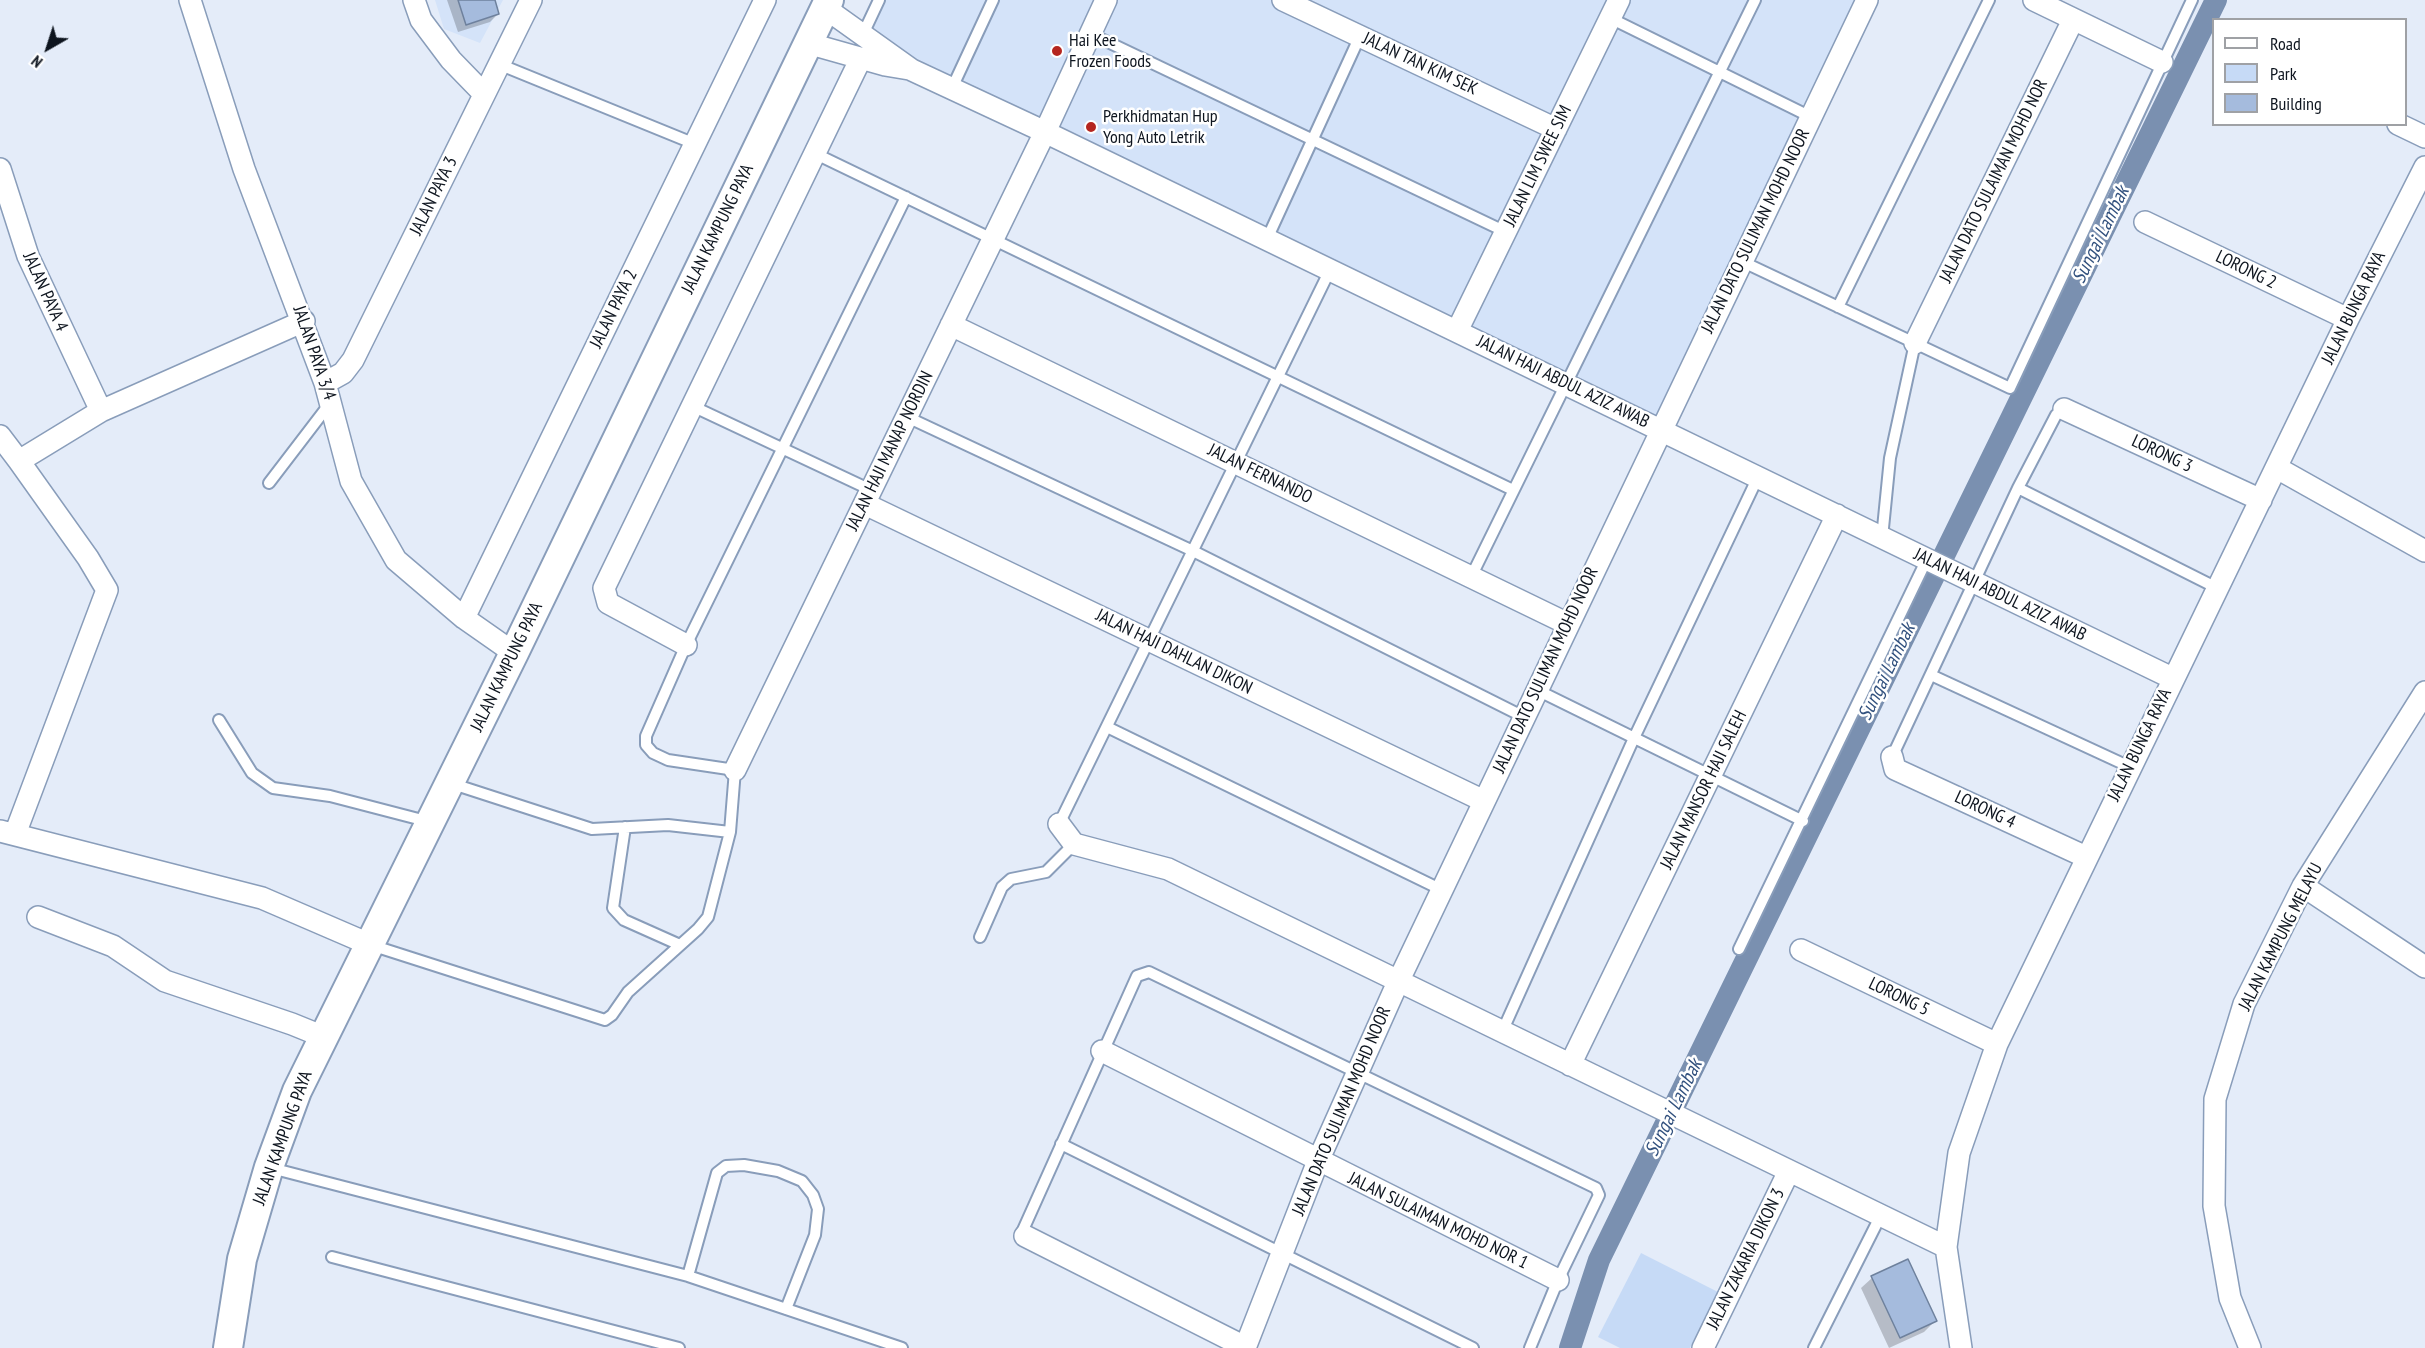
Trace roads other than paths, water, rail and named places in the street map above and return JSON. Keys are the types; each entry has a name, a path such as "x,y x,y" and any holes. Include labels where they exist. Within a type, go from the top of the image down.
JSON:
{"street":[{"name":"JALAN PAYA 3/4","path":"190,0 244,169 304,321 328,393 351,481 396,560 464,618 514,653"},
{"path":"414,0 421,20 451,60 484,94"},
{"name":"JALAN PAYA 3","path":"328,393 353,360 484,94 501,65 531,0"},
{"name":"JALAN PAYA 2","path":"464,618 765,0"},
{"name":"JALAN HAJI MANAP NORDIN","path":"735,770 1046,132 1106,0"},
{"name":"JALAN TAN KIM SEK","path":"1283,0 1556,129"},
{"name":"JALAN DATO SULIMAN MOHD NOOR","path":"1245,1348 1318,1161 1398,982 1660,429 1867,0"},
{"path":"2034,0 2162,62"},
{"path":"827,4 912,70"},
{"name":"JALAN KAMPUNG PAYA","path":"228,1348 242,1259 269,1167 297,1091 514,653 827,4"},
{"name":"JALAN LIM SWEE SIM","path":"1457,331 1615,9"},
{"name":"JALAN DATO SULAIMAN MOHD NOR","path":"1915,343 2073,20"},
{"path":"807,43 912,70"},
{"path":"686,645 608,603 604,588 690,405 861,58"},
{"name":"JALAN HAJI ABDUL AZIZ AWAB","path":"912,70 1046,132 2172,678"},
{"path":"2402,126 2425,137"},
{"name":"JALAN BUNGA RAYA","path":"1961,1348 1946,1246 1959,1153 1997,1044 2172,678 2425,167"},
{"name":"JALAN PAYA 4","path":"0,169 28,256 101,411"},
{"name":"LORONG 2","path":"2145,222 2348,319"},
{"path":"19,461 101,411 304,321"},
{"name":"JALAN FERNANDO","path":"951,325 1568,624"},
{"name":"LORONG 3","path":"2064,409 2260,500"},
{"path":"0,436 88,558 107,590 8,832 262,898 371,945"},
{"path":"2277,468 2425,551"},
{"name":"JALAN HAJI DAHLAN DIKON","path":"868,496 1149,640 1484,801"},
{"name":"JALAN MANSOR HAJI SALEH","path":"1570,1065 1837,515"},
{"name":"JALAN KAMPUNG MELAYU","path":"2250,1348 2230,1298 2214,1206 2215,1099 2244,1004 2303,886 2425,692"},
{"name":"LORONG 4","path":"1892,757 1895,769 2086,857"},
{"path":"1059,824 1074,844 1168,869 1946,1246"},
{"path":"2303,886 2425,968"},
{"path":"38,918 113,946 165,981 324,1037"},
{"name":"LORONG 5","path":"1801,950 1997,1044"},
{"name":"JALAN SULAIMAN MOHD NOR 1","path":"1102,1051 1558,1280"},
{"name":"JALAN ZAKARIA DIKON 3","path":"1703,1348 1790,1171"},
{"path":"1025,1236 1245,1348"}],"lane":[{"path":"863,33 879,0"},
{"path":"952,88 993,0"},
{"path":"1471,577 1755,0"},
{"path":"1838,307 1989,0"},
{"path":"1741,261 2010,388 2192,0"},
{"path":"1615,9 1720,73 1811,117"},
{"path":"1090,34 1506,232"},
{"path":"1267,239 1360,36"},
{"path":"501,65 695,144"},
{"path":"816,153 1513,490"},
{"path":"371,945 605,1020 612,1015 628,992 708,917 730,832 735,770 668,760 653,753 646,745 646,736 686,645 906,197"},
{"path":"1059,824 1330,270"},
{"path":"1882,538 1890,458 1915,343"},
{"path":"269,483 328,393"},
{"path":"690,405 783,448 868,496"},
{"path":"1892,757 2018,488 2056,415 2064,409"},
{"path":"907,417 1193,550 1524,717"},
{"path":"1502,1032 1634,738 1758,477"},
{"path":"2018,488 2217,588"},
{"path":"1739,949 1937,564"},
{"path":"1931,675 2130,767"},
{"path":"1536,690 1803,821"},
{"path":"219,720 252,772 273,788 330,796 430,822"},
{"path":"1107,727 1442,890"},
{"path":"450,783 592,829 668,825 730,832"},
{"path":"625,827 613,908 624,920 680,945"},
{"path":"980,937 1002,887 1011,879 1046,872 1074,844"},
{"path":"1025,1236 1023,1230 1137,976 1149,972 1596,1188 1599,1195 1558,1280 1530,1348"},
{"path":"1061,1144 1473,1348"},
{"path":"688,1276 717,1173 726,1166 744,1165 778,1171 802,1181 813,1195 818,1209 815,1235 786,1309"},
{"path":"269,1167 688,1276 902,1348"},
{"path":"1814,1348 1881,1215"},
{"path":"332,1257 679,1348"}],"waterway":[{"name":"Sungai Lambak","path":"1570,1348 1599,1260 2216,0"}],"place":[{"name":"Hai Kee Frozen Foods","path":"1057,51"},
{"name":"Perkhidmatan Hup Yong Auto Letrik","path":"1091,127"}]}
